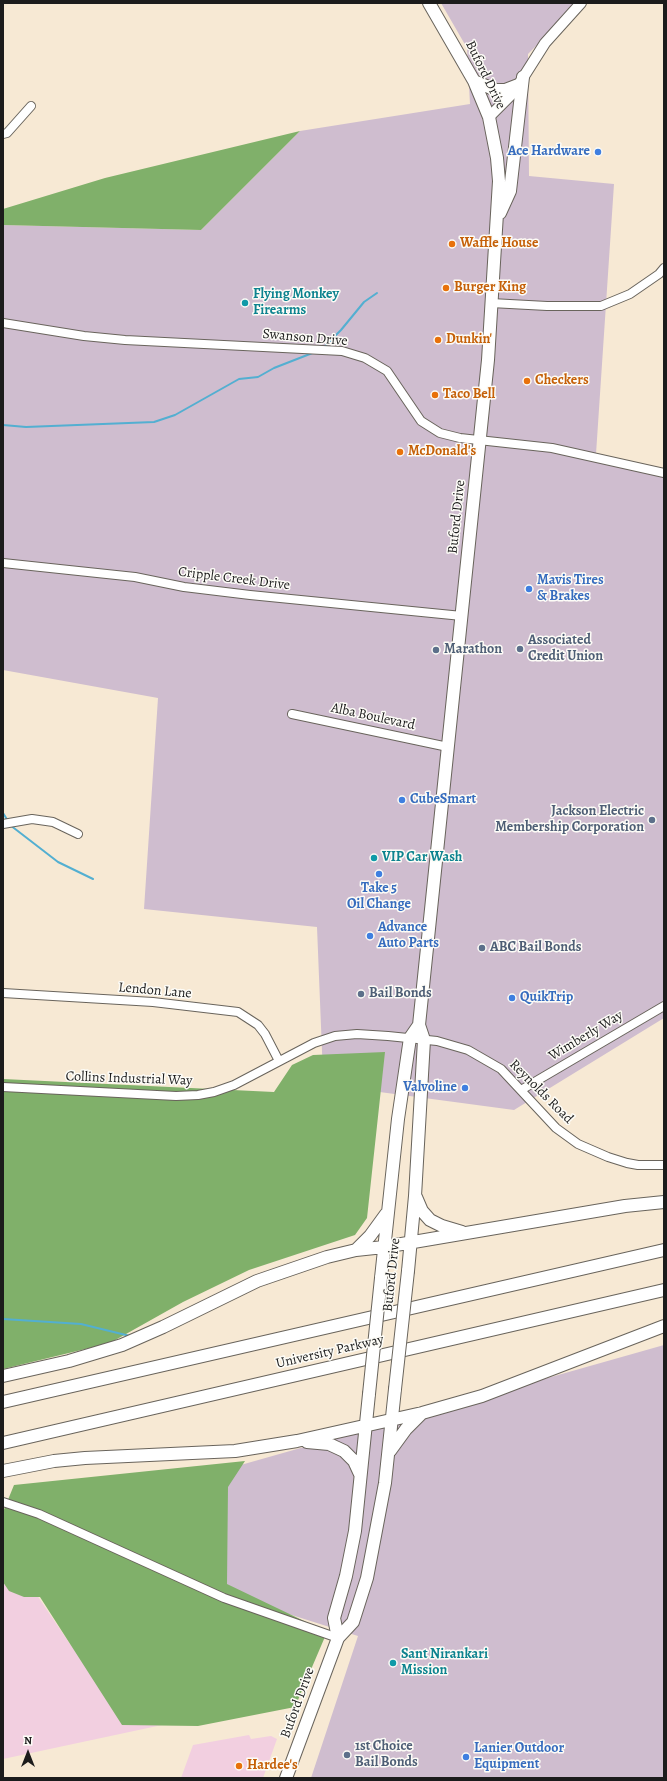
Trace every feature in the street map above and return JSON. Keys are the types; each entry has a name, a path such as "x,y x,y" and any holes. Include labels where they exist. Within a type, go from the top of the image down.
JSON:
{"highway":[{"name":"Buford Drive","path":"286,1778 338,1638 353,1622 368,1572 384,1489 393,1418 415,1196 424,1040 419,1025 488,360 499,181 497,158 490,117 474,81 429,3"},
{"path":"474,81 496,90 505,90 520,81"},
{"path":"497,222 510,191 520,81"},
{"name":"Buford Drive","path":"338,1638 334,1618 346,1576 354,1539 384,1246 410,1038 419,1025"},
{"path":"415,1196 422,1211 430,1220 442,1226 467,1233"},
{"path":"3,1376 69,1361 122,1344 163,1327 270,1276 299,1265 356,1250 625,1206 664,1202"},
{"path":"356,1250 370,1236 388,1211"},
{"name":"University Parkway","path":"3,1402 664,1250"},
{"name":"University Parkway","path":"3,1443 664,1290"},
{"path":"3,1471 54,1461 85,1458 235,1451 298,1441 393,1418 422,1413 482,1396 664,1326"},
{"path":"388,1456 401,1435 422,1413"},
{"path":"298,1441 328,1444 344,1451 354,1461 361,1475"}],"main road":[{"path":"490,117 506,101 545,43 581,3"}],"street":[{"path":"3,134 8,133 31,106"},
{"path":"491,303 601,306 630,294 659,274 664,268"},
{"name":"Swanson Drive","path":"3,324 125,340 342,351 365,358 387,371 421,421 440,433 460,438 552,448 664,474"},
{"name":"Cripple Creek Drive","path":"3,563 135,577 184,587 250,595 462,616"},
{"name":"Alba Boulevard","path":"292,714 448,747"},
{"path":"3,824 32,819 53,822 78,834"},
{"name":"Lendon Lane","path":"3,993 153,1002 238,1012 258,1025 266,1034 279,1061"},
{"name":"Wimberly Way","path":"521,1090 664,1006"},
{"name":"Collins Industrial Way","path":"3,1087 176,1096 198,1095 214,1092 234,1085 314,1043 335,1036 357,1034 410,1038"},
{"name":"Reynolds Road","path":"410,1038 457,1046 479,1055 501,1069 556,1128 578,1144 608,1158 627,1163 638,1165 664,1165"},
{"path":"3,1502 39,1514 224,1598 338,1638"}],"shaded area":[{"path":"441,3 574,3 576,6 528,54 529,176 614,184 596,454 664,471 664,1018 514,1110 320,1084 323,1076 317,927 144,909 158,698 3,670 3,225 201,230 300,131 470,104 467,48"},
{"path":"664,1345 664,1778 311,1778 358,1636 222,1593 216,1472"},
{"path":"3,1545 70,1644 190,1719 3,1759"},
{"path":"249,1735 251,1739 271,1736 277,1739 263,1778 181,1778 193,1745"}],"green space":[{"path":"300,131 201,230 3,225 3,209 105,178"},
{"path":"385,1052 367,1218 355,1235 249,1270 183,1302 110,1343 3,1369 3,1079 274,1092 292,1065 313,1055"},
{"path":"245,1461 228,1487 227,1584 327,1632 295,1707 198,1726 122,1725 40,1597 24,1597 9,1591 3,1582 3,1512 14,1485"}],"waterway":[{"path":"324,347 341,330 364,302 377,293"},
{"path":"3,425 26,427 154,422 175,415 239,379 258,377 274,368 315,352"},
{"path":"3,813 8,821"},
{"path":"10,825 58,862 93,879"},
{"path":"3,1319 81,1324 130,1336"}],"place":[{"name":"Ace Hardware","path":"598,152"},
{"name":"Waffle House","path":"452,244"},
{"name":"Burger King","path":"446,288"},
{"name":"Flying Monkey Firearms","path":"245,303"},
{"name":"Dunkin'","path":"438,340"},
{"name":"Checkers","path":"527,381"},
{"name":"Taco Bell","path":"435,395"},
{"name":"McDonald's","path":"400,452"},
{"name":"Mavis Tires & Brakes","path":"529,589"},
{"name":"Associated Credit Union","path":"520,649"},
{"name":"Marathon","path":"436,650"},
{"name":"CubeSmart","path":"402,800"},
{"name":"Jackson Electric Membership Corporation","path":"652,820"},
{"name":"VIP Car Wash","path":"374,858"},
{"name":"Take 5 Oil Change","path":"379,874"},
{"name":"Advance Auto Parts","path":"370,936"},
{"name":"ABC Bail Bonds","path":"482,948"},
{"name":"Bail Bonds","path":"361,994"},
{"name":"QuikTrip","path":"512,998"},
{"name":"Valvoline","path":"465,1088"},
{"name":"Sant Nirankari Mission","path":"393,1663"},
{"name":"1st Choice Bail Bonds","path":"347,1755"},
{"name":"Lanier Outdoor Equipment","path":"466,1757"},
{"name":"Hardee's","path":"239,1766"}]}
